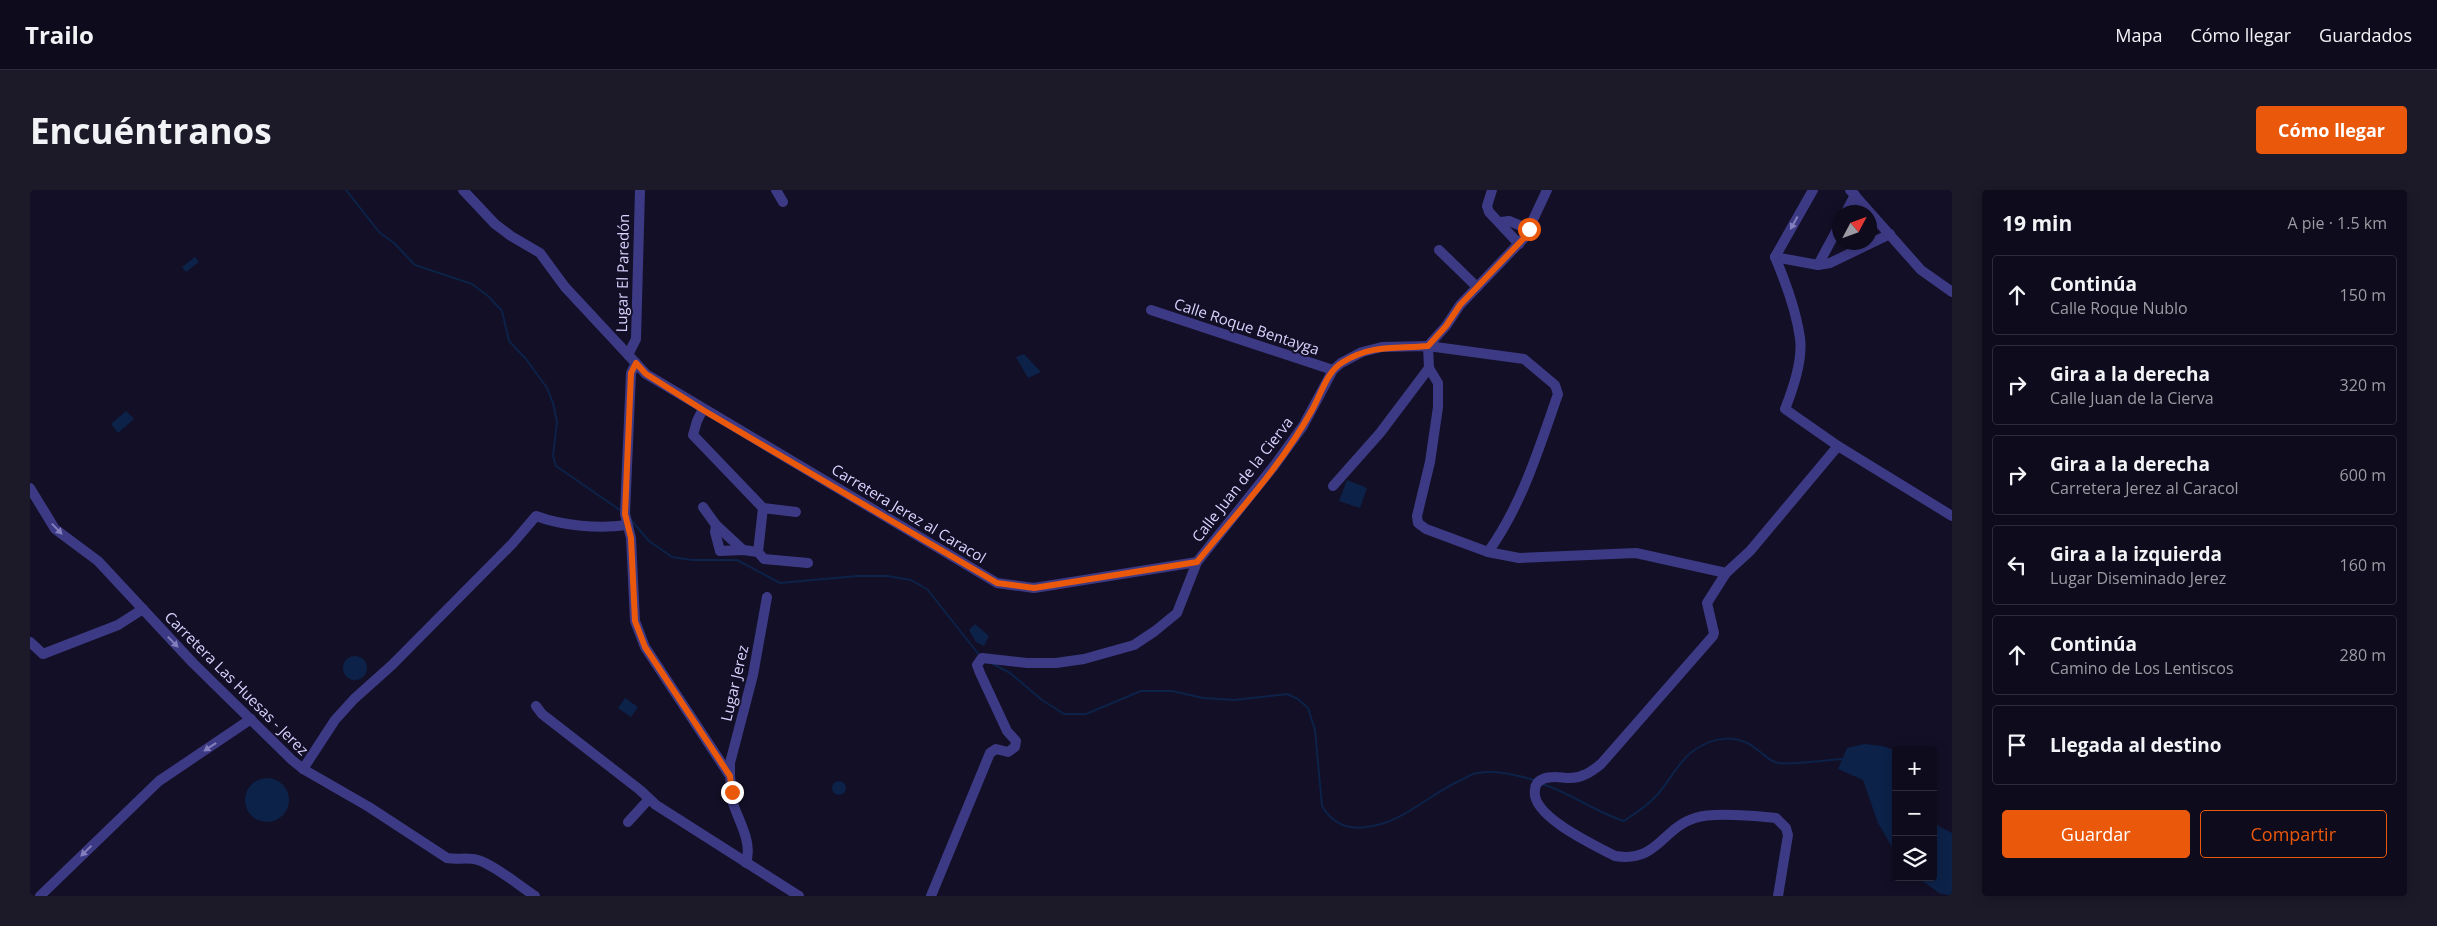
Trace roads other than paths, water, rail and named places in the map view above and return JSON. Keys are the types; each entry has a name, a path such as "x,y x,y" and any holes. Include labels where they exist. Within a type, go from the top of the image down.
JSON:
{"street":[{"name":"Carretera Jerez al Caracol","path":"464,190 495,224 540,253 565,287 646,374 703,410 997,583 1034,588 1197,562"},
{"name":"Lugar El Paredón","path":"640,190 636,339 631,373 625,514 631,538 635,621 638,635 730,776"},
{"path":"776,190 783,202"},
{"path":"1492,190 1487,206 1489,212 1501,222 1519,244"},
{"path":"1547,190 1529,229 1519,244 1460,305 1446,326 1428,346 1429,368 1438,383 1438,407 1430,462 1417,516 1418,523 1426,529 1488,552 1519,558 1636,553 1726,573"},
{"path":"1775,257 1812,190"},
{"path":"1849,205 1853,193 1922,270 1952,292"},
{"path":"1501,222 1510,221 1529,229"},
{"path":"1775,257 1818,265 1830,263 1890,234"},
{"path":"1818,265 1832,239"},
{"path":"1439,250 1477,288"},
{"path":"1775,257 1788,288 1801,340 1796,381 1785,409 1838,446 1952,516"},
{"name":"Calle Roque Bentayga","path":"1152,310 1333,370"},
{"name":"Calle Juan de la Cierva","path":"930,896 987,758 996,750 1008,752 1015,747 1016,741 1007,731 980,673 977,665 979,661 982,658 1027,663 1056,663 1112,652 1134,645 1177,612 1197,562 1303,426 1333,370 1341,363 1362,352 1382,347 1428,346 1524,359 1555,385 1558,394 1538,452 1504,531 1488,552"},
{"path":"1333,486 1380,433 1429,368"},
{"path":"703,410 693,435 764,508 796,512"},
{"path":"1778,896 1788,835 1786,828 1776,818 1695,818 1680,827 1656,848 1644,854 1626,858 1615,856 1555,822 1535,799 1534,793 1536,786 1545,778 1554,776 1570,778 1589,773 1601,764 1620,743 1713,636 1714,633 1707,603 1726,573 1750,551 1838,446"},
{"name":"Carretera Las Huesas - Jerez","path":"30,488 55,529 98,561 251,719 303,769 369,807 447,858 458,860 473,859 486,863 535,896"},
{"path":"703,507 716,525 743,550"},
{"path":"758,552 764,508"},
{"path":"303,769 335,720 354,699 392,665 512,544 536,516 550,521 605,526 628,525"},
{"path":"716,525 714,532 720,551 743,550 758,552 764,559 808,563"},
{"name":"Lugar Jerez","path":"730,776 730,763 753,674 767,597"},
{"path":"30,642 43,654 118,624 143,609"},
{"path":"536,706 542,714 649,799 799,896"},
{"path":"40,896 159,781 251,719"},
{"path":"730,776 732,799 739,815 749,854 746,863"},
{"path":"628,822 649,799"}],"water":[{"path":"195,257 199,262 186,272 182,267"},
{"path":"1024,354 1041,372 1028,378 1016,357"},
{"path":"126,411 134,419 118,433 111,424"},
{"path":"1347,480 1367,488 1360,508 1339,501"},
{"path":"975,624 989,636 984,646 976,642 969,630"},
{"path":"355,656 363,660 367,668 363,676 355,680 347,676 343,668 347,660"},
{"path":"625,698 638,707 631,717 618,708"},
{"path":"1864,744 1883,746 1892,749 1892,847 1878,823 1863,780 1838,769 1847,748"},
{"path":"271,778 283,784 288,791 288,809 283,816 276,821 263,822 255,819 248,812 245,796 248,788 255,781"},
{"path":"836,781 842,781 846,788 842,795 836,795 832,791 832,785"},
{"path":"1937,825 1952,833 1952,896 1939,893 1922,881 1937,881"}],"waterway":[{"path":"346,190 379,232 394,243 415,265 472,284 488,296 502,311 509,341 526,359 547,388 553,403 557,422 553,456 556,466 620,510"},
{"path":"631,520 649,541 672,557 692,560 737,560 780,583 857,576 887,576 911,580 927,589 980,656"},
{"path":"993,664 1010,673 1042,700 1064,714 1086,714 1141,691 1172,691 1203,698 1234,700 1287,694 1298,699 1308,708 1315,730 1322,806 1330,817 1346,826 1359,828 1392,820 1449,786 1476,773 1499,773 1534,780"},
{"path":"1542,784 1624,821 1662,790 1687,756 1709,742 1726,739 1743,741 1770,760 1778,763 1842,759"}]}
